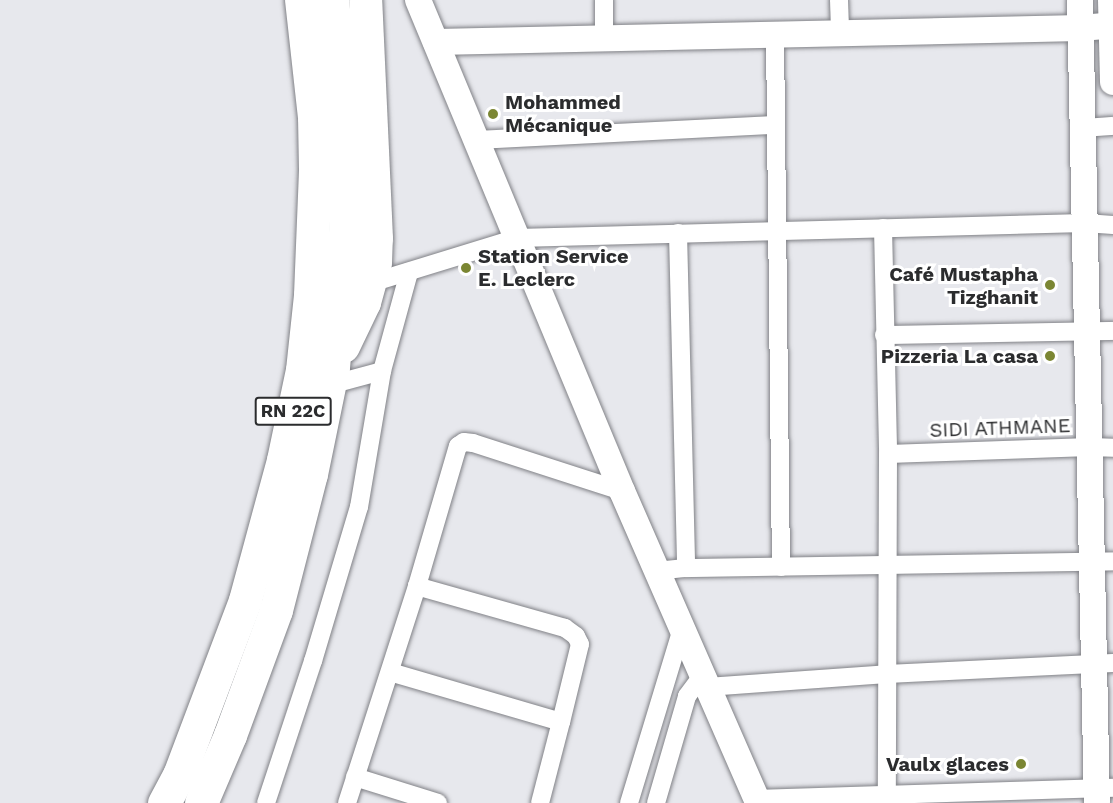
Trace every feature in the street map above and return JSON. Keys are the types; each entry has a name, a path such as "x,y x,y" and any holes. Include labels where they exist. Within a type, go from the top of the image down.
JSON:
{"highway":[{"name":"RN 22C","path":"164,803 179,775 245,600 283,460 302,370 311,274 315,168 314,117 301,0"},
{"name":"RN 22C","path":"201,803 230,735 276,610 311,474 331,376 345,235 346,170 344,114 332,0"},
{"path":"331,376 371,283 376,238 365,0"}],"main road":[{"path":"418,0 622,491 757,801"},
{"path":"1080,0 1087,332 1101,448 1102,793"},
{"path":"436,42 1081,27 1112,16 1113,82"}],"street":[{"path":"604,0 604,38"},
{"path":"839,0 840,32"},
{"path":"775,34 781,567"},
{"path":"476,140 776,126"},
{"path":"1083,128 1113,126"},
{"path":"371,283 517,238 1085,223 1113,225"},
{"path":"883,228 888,454 887,798"},
{"path":"678,233 686,568"},
{"path":"266,803 313,661 359,507 382,371 409,272"},
{"path":"884,335 1113,331"},
{"path":"331,376 382,371"},
{"path":"347,803 417,586 458,446 464,442 622,491"},
{"name":"SIDI ATHMANE","path":"888,454 1101,448"},
{"path":"656,571 686,568 1102,560"},
{"path":"417,586 565,627 576,636 580,644 540,803"},
{"path":"629,803 682,629"},
{"path":"657,803 687,696 705,682 1103,663"},
{"path":"390,672 561,722"},
{"path":"355,777 438,803"},
{"path":"757,801 1102,793"}],"place":[{"name":"Mohammed Mécanique","path":"493,114"},
{"name":"Station Service E. Leclerc","path":"466,268"},
{"name":"Café Mustapha Tizghanit","path":"1050,285"},
{"name":"Pizzeria La casa","path":"1050,356"},
{"name":"Vaulx glaces","path":"1021,764"}]}
